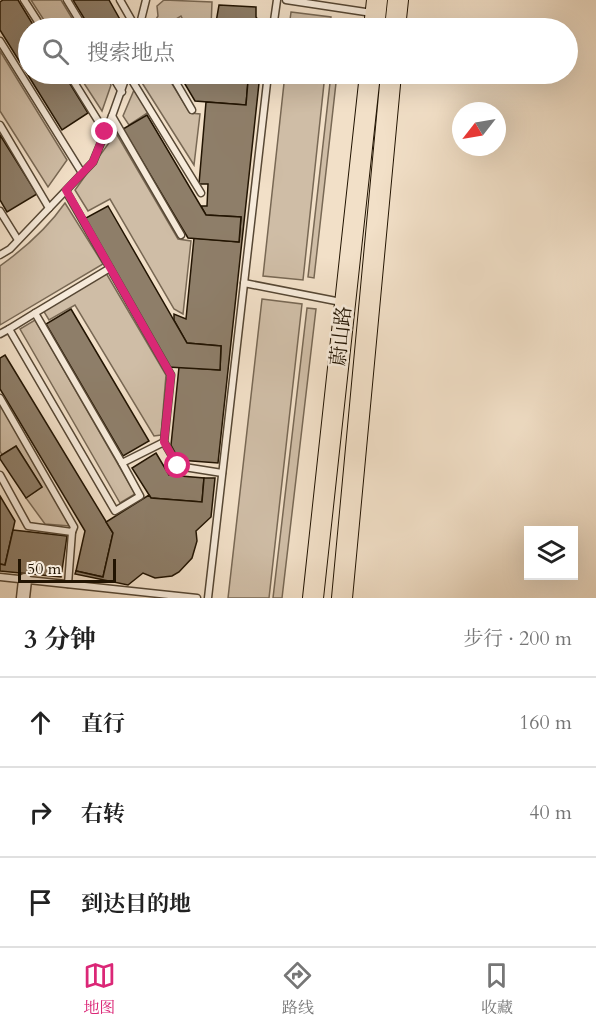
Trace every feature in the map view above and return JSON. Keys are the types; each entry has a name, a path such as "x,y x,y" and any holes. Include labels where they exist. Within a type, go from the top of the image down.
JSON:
{"main road":[{"path":"396,18 398,0"},
{"name":"蔚山路","path":"313,598 368,84"},
{"name":"蔚山路","path":"342,598 390,84"}],"street":[{"path":"23,598 25,580"}],"lane":[{"path":"24,0 36,18"},
{"path":"67,0 78,18"},
{"path":"120,0 133,18"},
{"path":"142,18 146,0"},
{"path":"274,18 277,0"},
{"path":"286,0 376,14"},
{"path":"0,41 18,70"},
{"path":"27,84 82,173"},
{"path":"75,84 105,132"},
{"path":"117,84 122,92"},
{"path":"0,255 18,240 93,162 124,84"},
{"path":"133,84 201,193"},
{"path":"177,84 192,110"},
{"path":"208,598 267,84"},
{"path":"112,116 181,236"},
{"path":"0,125 49,208"},
{"path":"66,190 171,375 164,442 178,466 222,473"},
{"path":"0,211 18,240"},
{"path":"0,334 110,268"},
{"path":"244,283 345,302"},
{"path":"9,328 116,512 140,496 35,313"},
{"path":"0,398 74,527 68,584"},
{"path":"122,463 164,442"},
{"path":"0,475 28,526 72,532"},
{"path":"0,577 197,598"}],"shaded area":[{"path":"31,0 61,0 72,18 43,18"},
{"path":"164,0 212,2 211,18 182,18 181,16 157,18 157,6"},
{"path":"291,12 331,17 331,18 290,18"},
{"path":"0,51 18,84 20,84 67,160 48,187 0,111"},
{"path":"84,84 110,84 102,111"},
{"path":"143,84 172,84 190,113 200,114 194,165"},
{"path":"284,84 324,84 303,280 263,276"},
{"path":"330,84 336,84 314,278 308,277"},
{"path":"134,90 149,112 129,125 123,116"},
{"path":"116,133 178,239 191,241 183,314 174,309 110,199 88,211 75,190"},
{"path":"65,203 103,264 0,325 0,266 35,238"},
{"path":"106,273 166,375 161,435 154,436 75,305 49,320 43,310"},
{"path":"262,299 302,304 269,598 228,598"},
{"path":"307,308 316,309 282,598 273,598"},
{"path":"35,320 135,494 120,503 20,329"},
{"path":"0,404 70,526 45,524 26,498 42,487 16,446 2,455 0,451"}],"building":[{"path":"18,0 29,18 18,18 18,59 0,30 0,2"},
{"path":"73,0 109,0 119,18 84,18"},
{"path":"219,5 256,7 257,18 217,18"},
{"path":"33,84 70,84 88,113 62,130"},
{"path":"185,84 248,84 246,105 195,101"},
{"path":"248,84 259,84 218,463 179,460 171,445 179,367 220,370 221,346 187,343 174,320 174,314 186,319 194,238 239,242 241,217 206,215 201,206 207,206 208,184 199,184 206,102 246,105"},
{"path":"147,115 206,215 241,217 239,242 188,238 123,129"},
{"path":"0,135 37,194 7,212 0,200"},
{"path":"108,206 187,343 221,346 220,370 168,367 84,219"},
{"path":"71,309 149,441 123,456 46,324"},
{"path":"5,355 113,533 103,577 76,571 85,531 0,389 0,358"},
{"path":"16,446 42,487 26,498 0,459 0,456"},
{"path":"156,453 169,475 204,478 202,502 151,498 132,468"},
{"path":"204,478 215,478 211,517 196,531 197,541 192,558 179,572 172,576 155,578 143,573 128,585 75,574 76,571 103,577 113,533 106,522 149,495 151,498 202,502"},
{"path":"0,496 15,521 5,565 0,564"},
{"path":"13,530 67,536 61,577 0,571 0,564 5,565"}],"route":[{"path":"105,132 93,162 66,190 171,375 164,442 178,466"}]}
